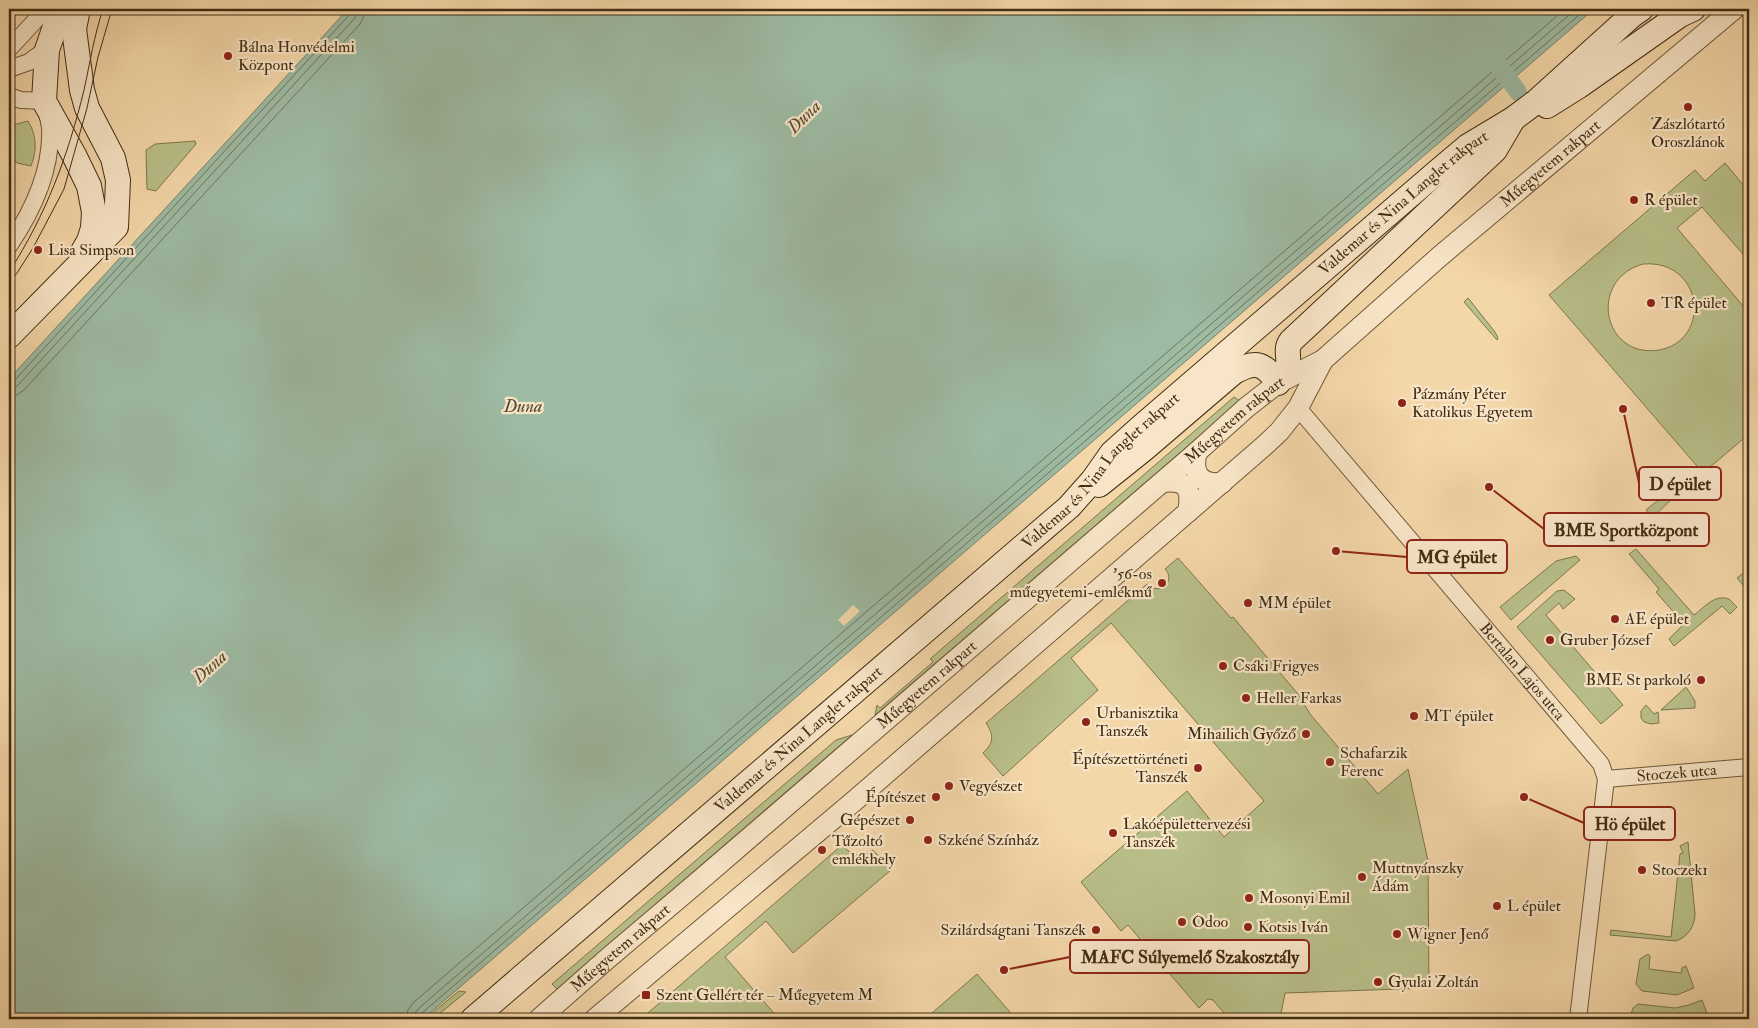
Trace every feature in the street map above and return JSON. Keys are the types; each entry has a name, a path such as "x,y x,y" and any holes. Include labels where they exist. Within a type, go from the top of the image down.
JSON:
{"main road":[{"path":"61,9 47,50 44,101 86,179 94,212 93,228 89,242 72,271"},
{"name":"Valdemar és Nina Langlet rakpart","path":"474,1019 1069,507 1112,453 1141,427 1468,146 1513,119 1537,100 1641,9"},
{"path":"1069,507 1144,449 1234,372 1248,365 1260,365 1270,371 1278,383 1287,368 1289,358 1287,351 1291,341 1495,150 1513,119 1553,104 1667,24 1693,9"},
{"path":"9,336 116,227 118,180 113,158 91,116 82,90 76,19"}],"street":[{"path":"9,48 46,9"},
{"name":"Műegyetem rakpart","path":"539,1019 1163,482 1246,407 1278,383 1323,360 1439,257 1734,9"},
{"path":"9,69 29,62 47,50 76,19"},
{"path":"9,96 21,100 44,101 50,126 47,165 31,208 9,246"},
{"name":"Műegyetem rakpart","path":"596,1019 853,802 1279,432 1298,408 1323,360"},
{"name":"Bertalan Lajos utca","path":"1278,383 1602,764 1606,780 1578,1019"},
{"path":"1197,452 1195,470 1199,476 1209,483 1222,483"},
{"path":"1163,482 1177,481 1186,486 1189,492 1188,512"},
{"name":"Stoczek utca","path":"1606,780 1749,767"}],"green space":[{"path":"28,121 35,143 31,166 17,163 9,153 9,126"},
{"path":"195,141 196,144 156,191 147,189 146,150 155,144"},
{"path":"1725,163 1749,192 1749,261 1702,207 1677,228 1749,313 1749,434 1703,473 1549,295 1695,170 1705,181","holes":["1643,264 1663,266 1679,274 1689,287 1694,302 1693,318 1687,332 1676,344 1659,350 1640,350 1625,343 1615,331 1609,316 1609,301 1614,285 1625,273"]},
{"path":"1468,298 1495,332 1497,340 1464,302"},
{"path":"1234,397 1240,401 875,715 877,705 880,708 933,662 930,659"},
{"path":"1669,491 1674,497 1652,518 1646,510"},
{"path":"1636,549 1694,615 1710,602 1719,598 1729,599 1737,607 1730,614 1722,606 1674,646 1669,639 1684,624 1656,592 1659,589 1629,554"},
{"path":"1576,556 1580,560 1511,620 1500,607 1556,561"},
{"path":"1178,558 1231,618 1233,617 1298,694 1310,714 1378,794 1408,769 1428,861 1429,988 1285,993 1280,1019 1229,1019 1213,1000 1208,999 1199,1008 1128,925 1121,931 1081,882 1187,791 1224,837 1264,801 1111,623 1071,658 1098,690 1003,776 983,753 992,739 986,723 1147,584 1157,589 1165,586 1169,578 1165,569"},
{"path":"1749,568 1749,592 1737,578"},
{"path":"1564,590 1575,599 1563,609 1559,603 1546,615 1623,705 1601,724 1517,627 1557,591"},
{"path":"1686,687 1695,701 1695,708 1661,710"},
{"path":"1646,705 1654,714 1658,712 1659,723 1651,724 1644,722 1641,718 1641,711"},
{"path":"852,735 557,989 552,984 836,740"},
{"path":"1688,842 1695,918 1687,934 1676,941 1610,935 1611,930 1671,937 1680,854 1683,853 1680,846"},
{"path":"842,845 857,855 869,853 873,850 891,870 793,953 766,921 725,957 779,1019 641,1019"},
{"path":"1648,954 1650,956 1649,969 1681,973 1682,968 1686,966 1694,988 1677,995 1642,991 1636,984 1640,959"},
{"path":"977,974 1016,1019 925,1019"},
{"path":"459,991 466,992 433,1019 425,1019"},
{"path":"1702,1000 1709,1019 1649,1019 1649,1017 1633,1016 1631,1014 1633,1008 1638,1004 1675,1008"}],"water":[{"name":"Duna","path":"348,9 1594,9 423,1019 9,1019 9,379"}],"pier":[{"path":"853,605 860,611 844,626 838,620"}],"waterway":[{"path":"1496,62 1518,92"}],"tram line":[{"path":"9,272 45,207 63,162 78,114 103,9"},
{"path":"9,283 33,248 64,189 112,9"}],"place":[{"name":"Bálna Honvédelmi Központ","path":"228,56"},
{"name":"Zászlótartó Oroszlánok","path":"1688,107"},
{"name":"R épület","path":"1634,200"},
{"name":"Lisa Simpson","path":"38,250"},
{"name":"TR épület","path":"1651,303"},
{"name":"Pázmány Péter Katolikus Egyetem","path":"1402,403"},
{"name":"D épület","path":"1623,409"},
{"name":"BME Sportközpont","path":"1489,487"},
{"name":"MG épület","path":"1336,551"},
{"name":"'56-os műegyetemi-emlékmű","path":"1162,583"},
{"name":"MM épület","path":"1248,603"},
{"name":"AE épület","path":"1615,619"},
{"name":"Gruber József","path":"1550,640"},
{"name":"Csáki Frigyes","path":"1223,666"},
{"name":"BME St parkoló","path":"1701,680"},
{"name":"Heller Farkas","path":"1246,698"},
{"name":"MT épület","path":"1414,716"},
{"name":"Urbanisztika Tanszék","path":"1086,722"},
{"name":"Mihailich Győző","path":"1306,734"},
{"name":"Schafarzik Ferenc","path":"1330,762"},
{"name":"Építészettörténeti Tanszék","path":"1198,768"},
{"name":"Vegyészet","path":"949,786"},
{"name":"Építészet","path":"936,797"},
{"name":"Hö épület","path":"1524,797"},
{"name":"Gépészet","path":"910,820"},
{"name":"Lakóépülettervezési Tanszék","path":"1113,833"},
{"name":"Szkéné Színház","path":"928,840"},
{"name":"Tűzoltó emlékhely","path":"822,850"},
{"name":"Stoczek1","path":"1642,870"},
{"name":"Muttnyánszky Ádám","path":"1362,877"},
{"name":"Mosonyi Emil","path":"1249,898"},
{"name":"L épület","path":"1497,906"},
{"name":"Odoo","path":"1182,922"},
{"name":"Kotsis Iván","path":"1248,927"},
{"name":"Szilárdságtani Tanszék","path":"1096,930"},
{"name":"Wigner Jenő","path":"1397,934"},
{"name":"MAFC Súlyemelő Szakosztály","path":"1004,970"},
{"name":"Gyulai Zoltán","path":"1378,982"},
{"name":"Szent Gellért tér – Műegyetem M","path":"646,995"}]}
